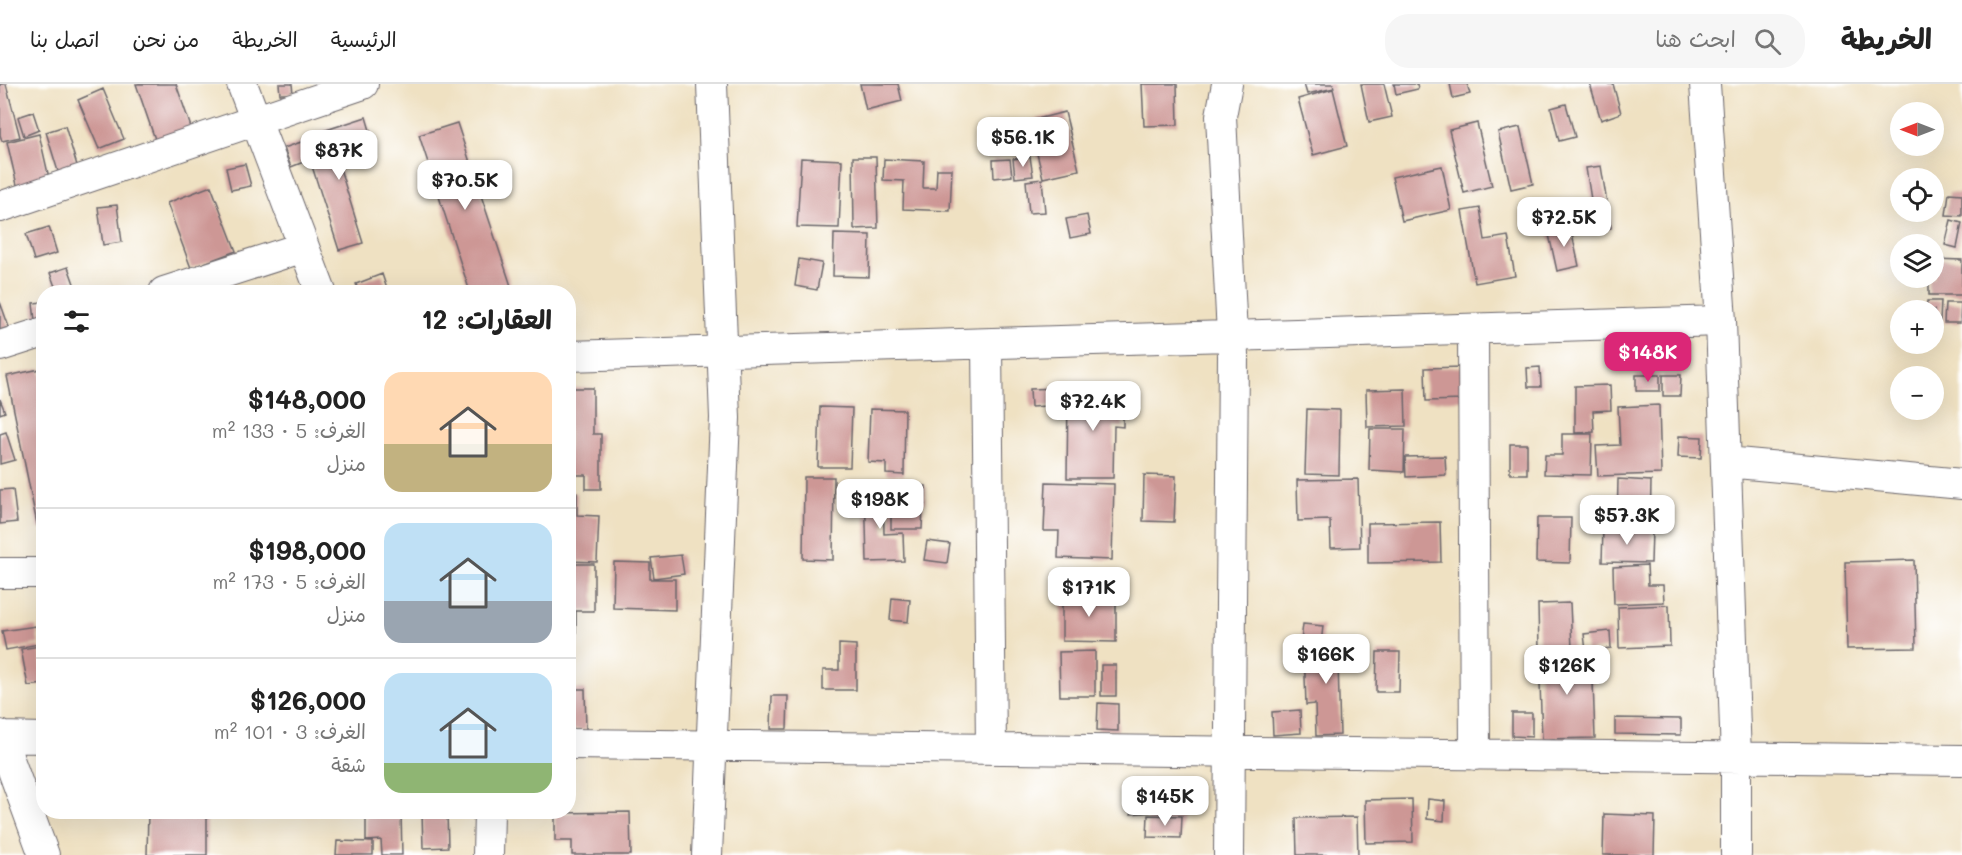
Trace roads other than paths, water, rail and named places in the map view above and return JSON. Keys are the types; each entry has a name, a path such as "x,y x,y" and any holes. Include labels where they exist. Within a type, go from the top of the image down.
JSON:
{"street":[{"path":"242,84 318,285"},
{"path":"0,207 363,84"},
{"path":"707,855 726,418 712,84"},
{"path":"1227,84 1221,117 1232,337 1229,855"},
{"path":"1705,84 1722,321 1736,758 1736,855"},
{"path":"186,285 304,247"},
{"path":"576,356 1722,321"},
{"path":"1473,329 1475,755"},
{"path":"0,346 36,335"},
{"path":"987,344 991,749"},
{"path":"1726,462 1962,484"},
{"path":"0,573 36,573"},
{"path":"36,738 0,736 44,855"},
{"path":"576,744 1962,760"},
{"path":"488,855 489,819"}]}
